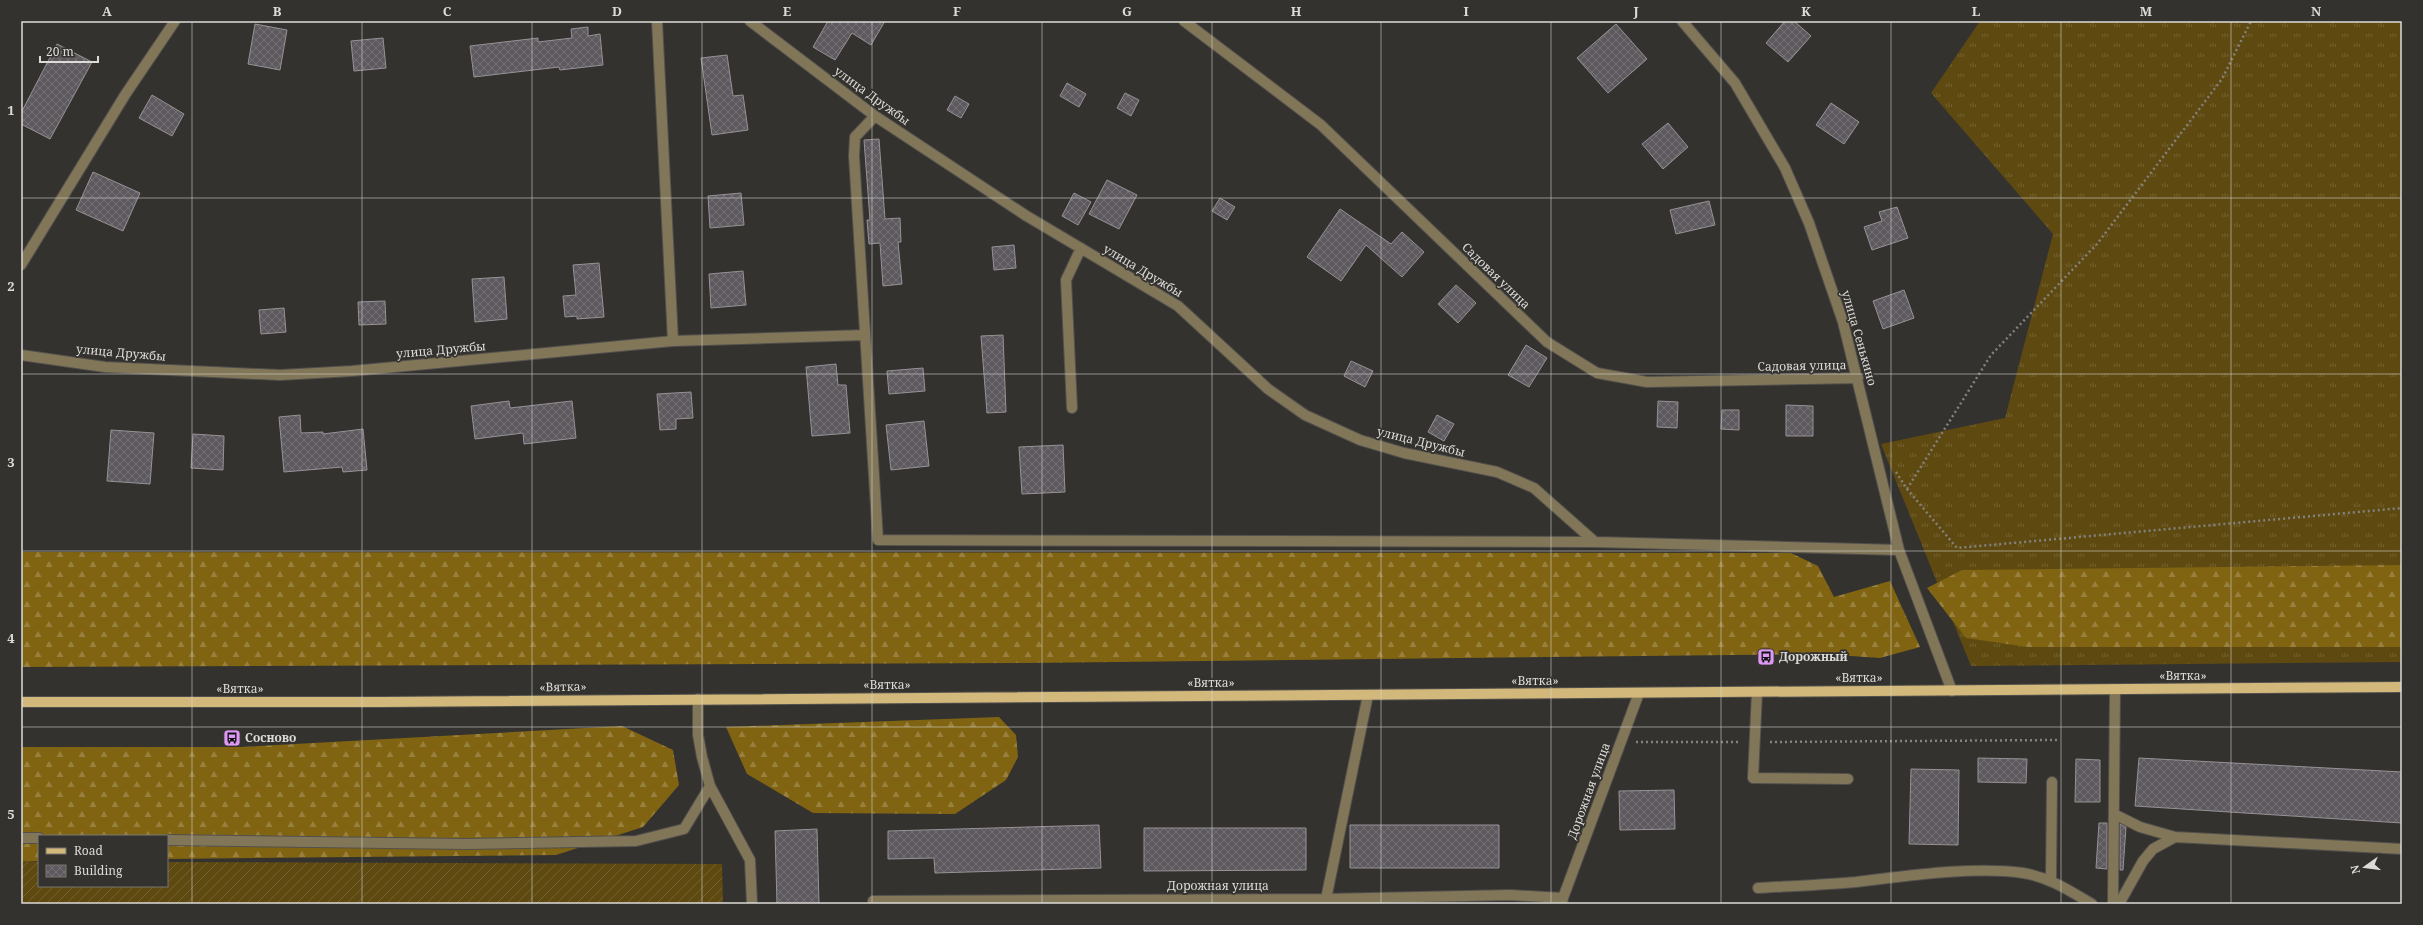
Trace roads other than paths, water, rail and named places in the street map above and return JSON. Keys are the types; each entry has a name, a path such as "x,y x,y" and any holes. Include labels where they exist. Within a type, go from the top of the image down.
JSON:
{"main road":[{"name":"«Вятка»","path":"21,702 1368,695 2402,687"}],"street":[{"path":"21,265 125,95 175,21"},
{"path":"656,21 673,341"},
{"name":"улица Дружбы","path":"750,21 875,116 1025,215 1178,306 1268,389 1305,415 1360,440 1404,454 1497,472 1534,488 1595,542"},
{"name":"Садовая улица","path":"1184,21 1321,126 1547,342 1597,373 1647,382 1858,378"},
{"name":"улица Сенькино","path":"1682,21 1735,83 1785,168 1809,223 1843,322 1858,378 1899,550 1952,691"},
{"path":"875,116 855,137 854,156 878,540 1595,542 1899,550"},
{"path":"1072,408 1066,280 1081,248"},
{"name":"улица Дружбы","path":"21,355 105,368 280,375 352,371 673,341 865,336"},
{"path":"2113,904 2115,689"},
{"path":"1757,692 1753,778 1848,779"},
{"name":"Дорожная улица","path":"873,901 1326,899 1510,895 1562,901 1639,693"},
{"path":"1326,899 1368,695"},
{"path":"698,699 698,735 710,786 750,860 752,904"},
{"path":"2051,880 2052,782"},
{"path":"168,840 466,844 636,841 684,829 710,786"},
{"path":"2114,814 2140,827 2175,836 2402,849"},
{"path":"2119,904 2143,860 2153,848 2175,836"},
{"path":"21,838 38,838"},
{"path":"1758,888 1986,871 2024,873 2051,880 2092,904"}],"place":[{"name":"Дорожный","path":"1766,657"},
{"name":"Сосново","path":"232,738"}]}
